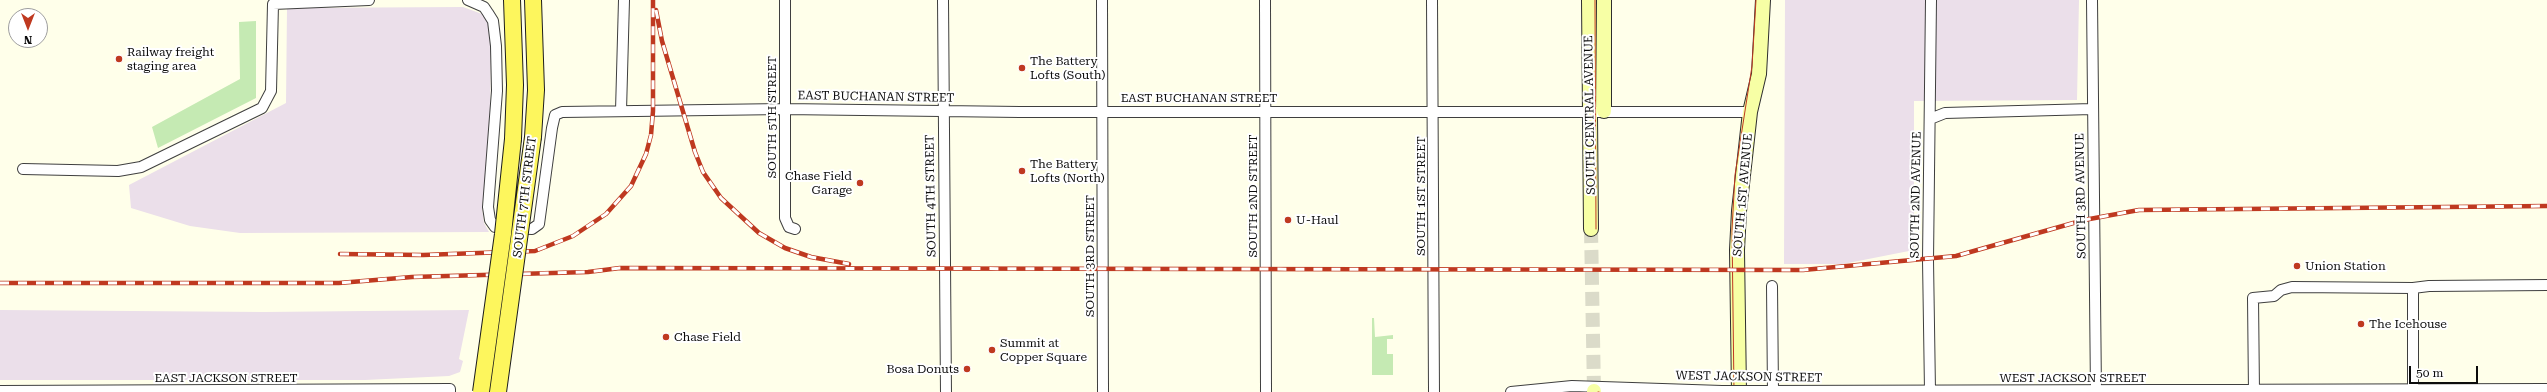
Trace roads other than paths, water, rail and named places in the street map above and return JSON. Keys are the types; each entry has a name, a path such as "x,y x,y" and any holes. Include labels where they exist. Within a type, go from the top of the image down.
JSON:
{"main road":[{"name":"SOUTH 7TH STREET","path":"481,392 503,234 513,139 515,85 512,0"},
{"name":"SOUTH 7TH STREET","path":"498,392 533,137 536,90 533,0"},
{"name":"SOUTH CENTRAL AVENUE","path":"1589,0 1596,111 1591,229"},
{"path":"1596,111 1604,0"},
{"name":"SOUTH 1ST AVENUE","path":"1739,392 1737,250 1750,112 1759,74 1763,0"}],"street":[{"path":"23,169 118,171 148,163 262,108 271,91 273,4 369,0"},
{"name":"EAST BUCHANAN STREET","path":"468,0 484,7 493,21 496,46 497,92 488,207 490,220 495,227 532,229 539,224 555,115 562,112 784,109 943,111 1750,112"},
{"path":"622,111 624,0"},
{"name":"SOUTH 5TH STREET","path":"785,0 785,218 789,227 795,229"},
{"name":"SOUTH 4TH STREET","path":"943,0 946,392"},
{"name":"SOUTH 3RD STREET","path":"1102,0 1103,392"},
{"name":"SOUTH 2ND STREET","path":"1265,0 1266,392"},
{"name":"SOUTH 1ST STREET","path":"1432,0 1434,392"},
{"name":"SOUTH 2ND AVENUE","path":"1930,391 1928,260 1931,0"},
{"name":"SOUTH 3RD AVENUE","path":"2092,0 2096,391"},
{"path":"1930,119 1944,113 2092,109"},
{"path":"2254,392 2253,298 2274,296 2281,290 2292,287 2413,288 2429,286 2547,285"},
{"path":"1770,391 1772,286"},
{"path":"2413,288 2413,391"},
{"path":"1511,392 1572,386 1596,389"},
{"name":"EAST JACKSON STREET","path":"0,391 99,392 450,389 450,392"},
{"name":"WEST JACKSON STREET","path":"1596,389 1722,391 2254,392 2547,389"}],"tunnel":[{"path":"1591,229 1594,391"}],"tram line":[{"path":"1595,0 1596,229"},
{"path":"1734,392 1732,229 1735,175 1752,66 1756,0"}],"railway":[{"path":"340,254 423,255 535,251 573,236 606,214 631,186 646,154 651,135 653,111 653,0"},
{"path":"656,10 662,41 695,152 703,172 721,198 759,233 785,248 811,257 849,264"},
{"path":"0,283 339,283 412,277 588,272 620,268 1803,270 1956,256 2084,220 2139,210 2547,206"}],"place":[{"name":"Railway freight staging area","path":"119,59"},
{"name":"The Battery Lofts (South)","path":"1022,68"},
{"name":"The Battery Lofts (North)","path":"1022,171"},
{"name":"Chase Field Garage","path":"860,183"},
{"name":"U-Haul","path":"1288,220"},
{"name":"Union Station","path":"2297,266"},
{"name":"The Icehouse","path":"2361,324"},
{"name":"Chase Field","path":"666,337"},
{"name":"Summit at Copper Square","path":"992,350"},
{"name":"Bosa Donuts","path":"967,369"}]}
